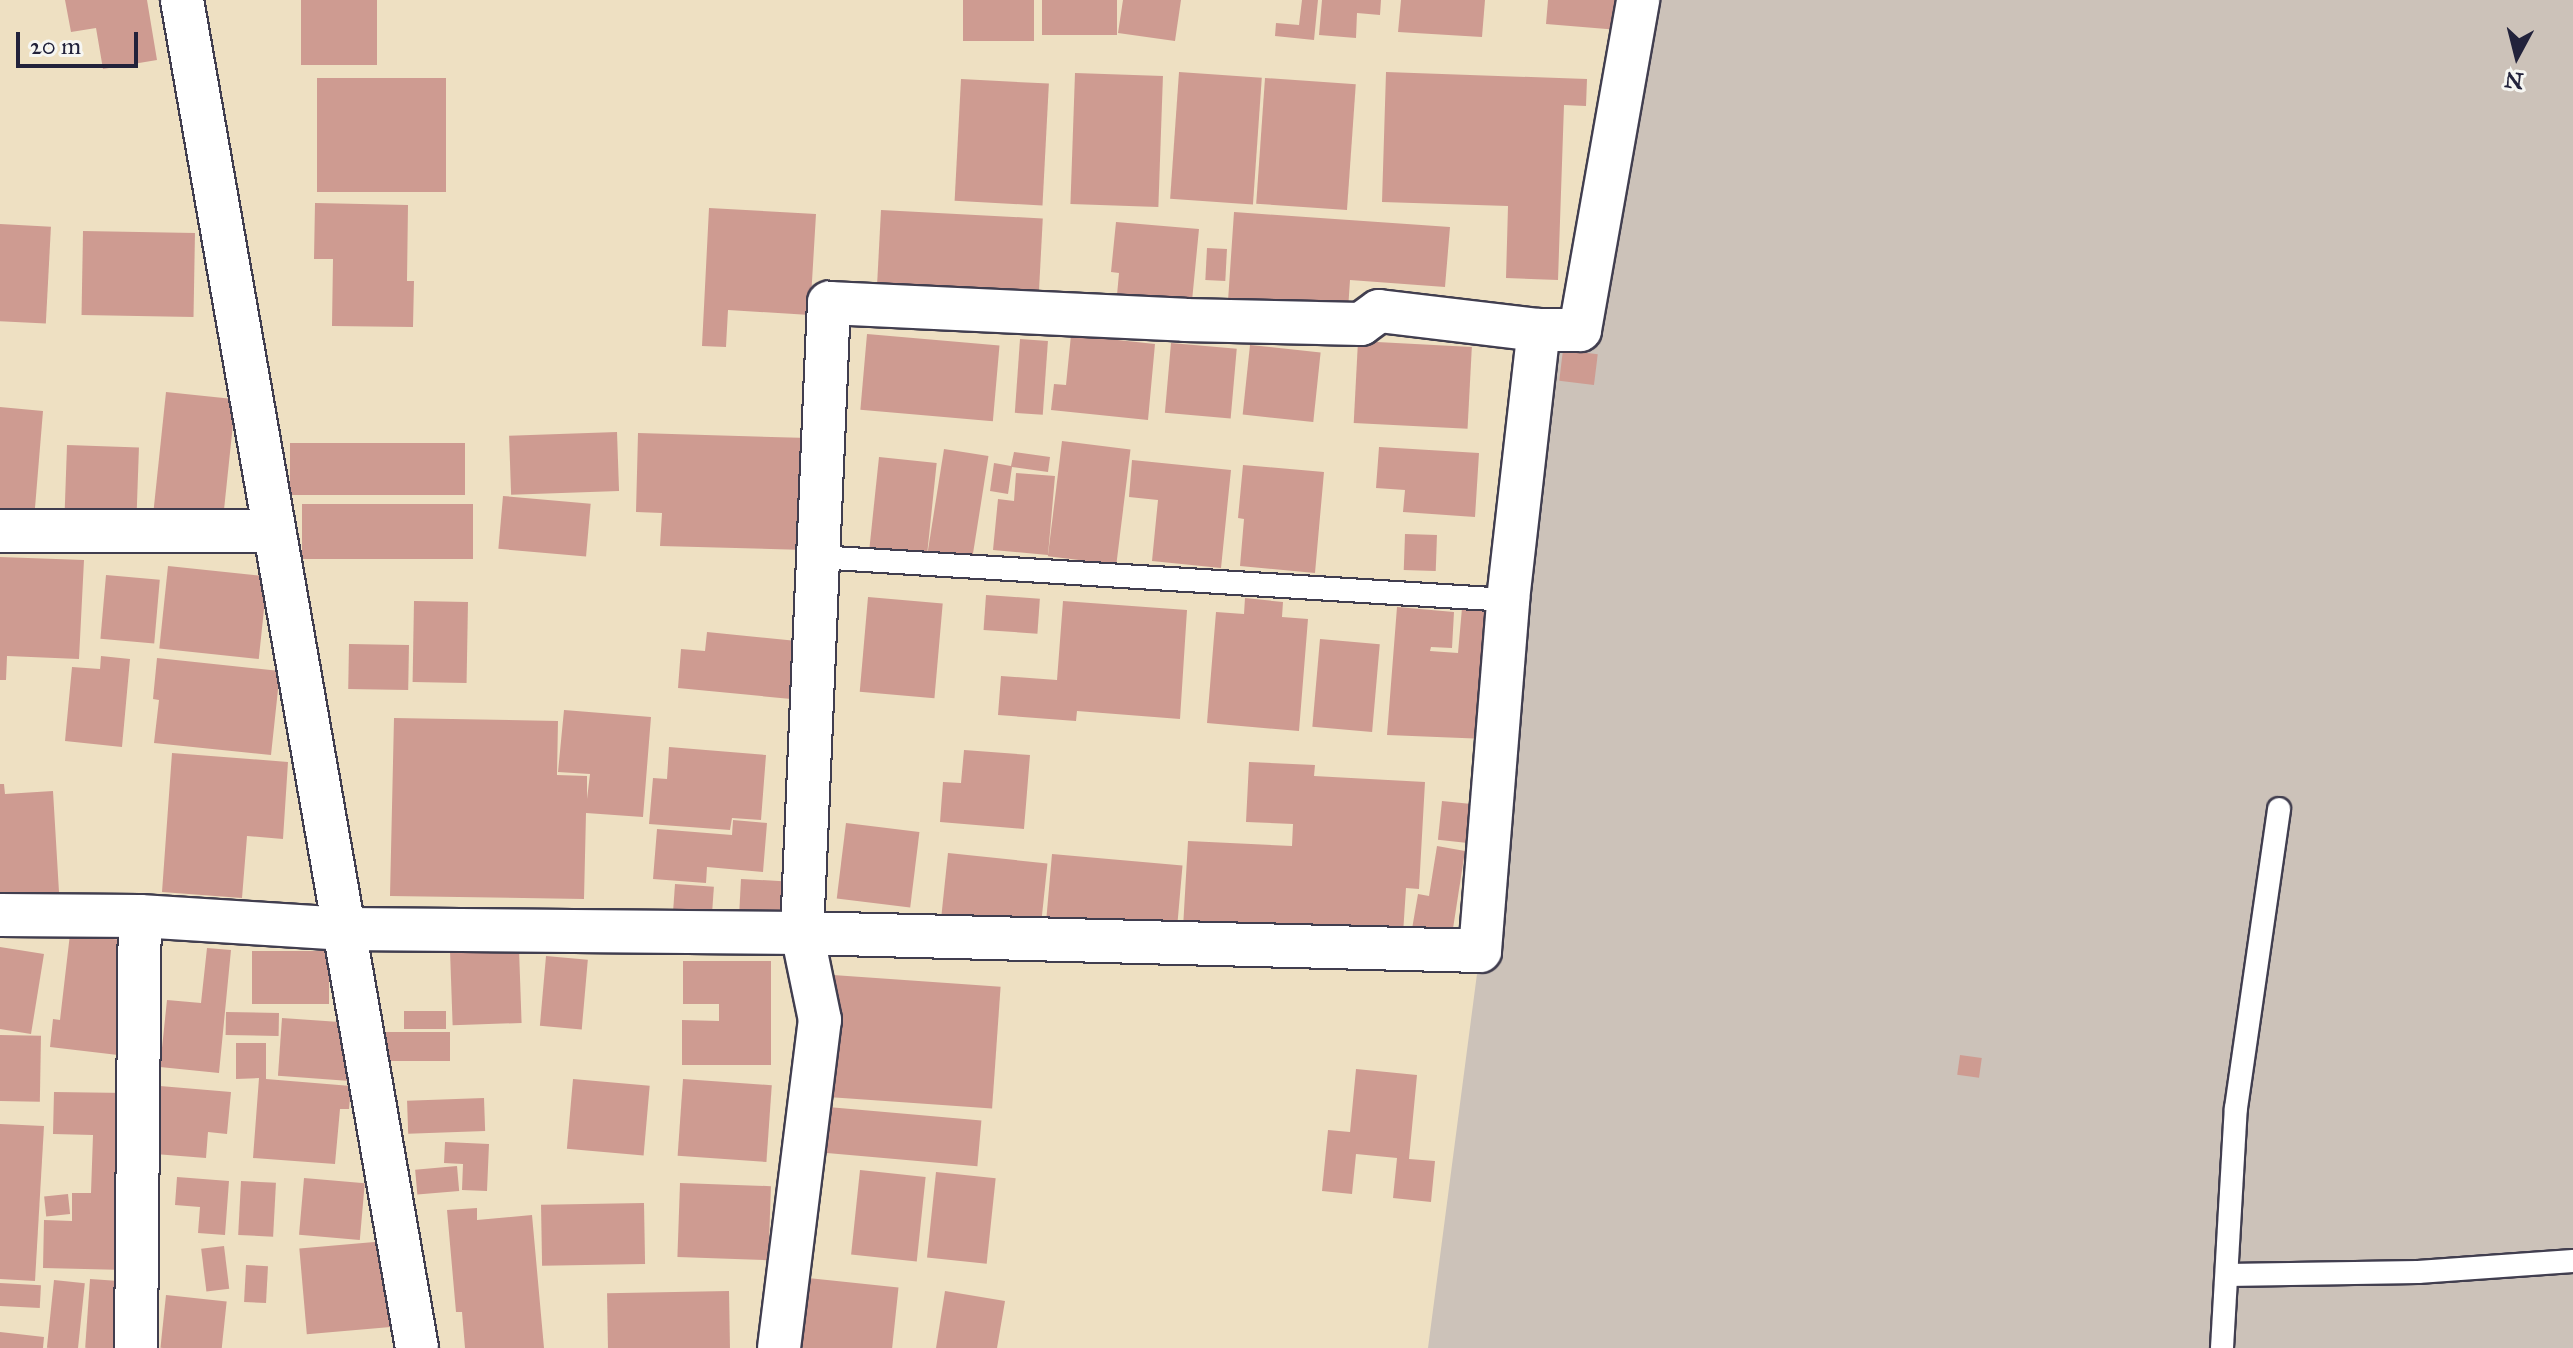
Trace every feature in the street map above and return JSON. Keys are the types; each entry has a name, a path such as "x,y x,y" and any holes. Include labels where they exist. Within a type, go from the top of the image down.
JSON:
{"street":[{"path":"182,0 417,1348"},
{"path":"779,1348 820,1020 802,933 829,303 1185,320 1361,324 1379,311 1539,330 1580,330 1638,0"},
{"path":"0,915 140,916 346,929 802,933 1480,951 1508,600 1539,330"},
{"path":"0,531 274,531"},
{"path":"136,1348 140,916"}],"lane":[{"path":"817,557 1508,600"},
{"path":"2222,1348 2236,1108 2279,809"},
{"path":"2227,1275 2418,1272 2573,1261"}],"shaded area":[{"path":"1638,0 2573,0 2573,1348 1428,1348 1480,951 1539,330 1579,330"}],"building":[{"path":"65,0 147,0 157,60 103,69 96,28 71,32"},
{"path":"301,0 377,0 377,65 301,65"},
{"path":"963,0 1034,0 1034,41 963,41"},
{"path":"1042,0 1117,0 1117,35 1042,35"},
{"path":"1123,0 1181,0 1175,41 1118,33"},
{"path":"1302,0 1318,0 1314,40 1275,36 1276,23 1299,25"},
{"path":"1322,0 1381,0 1380,15 1357,13 1356,38 1319,35"},
{"path":"1401,0 1485,0 1482,37 1398,32"},
{"path":"1548,0 1621,0 1619,30 1546,24"},
{"path":"1179,72 1262,78 1253,204 1170,199"},
{"path":"1386,72 1587,79 1586,106 1564,105 1558,280 1506,278 1508,206 1382,202"},
{"path":"1075,73 1163,76 1158,207 1070,204"},
{"path":"317,78 446,78 446,192 317,192"},
{"path":"1265,78 1356,84 1347,210 1256,204"},
{"path":"961,79 1049,84 1042,205 955,201"},
{"path":"315,203 408,205 407,281 414,281 413,327 332,326 333,259 314,259"},
{"path":"709,208 816,214 810,315 728,310 726,347 702,346"},
{"path":"881,210 1043,218 1039,292 877,284"},
{"path":"1234,212 1450,227 1445,287 1350,280 1348,310 1228,301"},
{"path":"1116,222 1199,229 1192,301 1117,295 1119,273 1111,272"},
{"path":"0,224 51,227 46,324 0,321"},
{"path":"83,231 195,233 194,317 82,315"},
{"path":"1207,248 1227,249 1225,281 1205,280"},
{"path":"867,334 999,346 993,421 860,410"},
{"path":"1071,335 1155,344 1148,420 1051,410 1054,384 1066,385"},
{"path":"1020,339 1048,341 1043,415 1015,413"},
{"path":"1358,341 1472,347 1468,429 1354,423"},
{"path":"1171,343 1237,349 1231,418 1165,413"},
{"path":"1250,345 1321,352 1313,422 1243,415"},
{"path":"1563,350 1598,354 1594,385 1559,381"},
{"path":"166,392 236,399 223,519 153,511"},
{"path":"0,407 43,411 34,520 0,516"},
{"path":"617,432 619,491 511,495 509,436"},
{"path":"638,433 809,438 806,550 660,546 662,513 636,512"},
{"path":"1062,441 1130,449 1116,565 1048,556"},
{"path":"290,443 465,443 465,495 290,495"},
{"path":"67,445 139,448 136,518 65,516"},
{"path":"1379,447 1479,453 1475,517 1403,512 1405,490 1376,488"},
{"path":"944,449 988,456 972,559 928,552"},
{"path":"1014,452 1050,457 1048,472 1012,467 1008,494 990,491 994,463 1011,466"},
{"path":"879,457 937,463 927,559 869,552"},
{"path":"1132,460 1231,470 1221,568 1152,561 1158,500 1129,497"},
{"path":"1243,465 1324,472 1315,573 1240,566 1244,519 1238,518"},
{"path":"1016,473 1055,476 1048,555 993,550 998,499 1014,501"},
{"path":"503,496 591,504 586,556 498,549"},
{"path":"302,504 473,504 473,559 302,559"},
{"path":"1405,534 1437,535 1436,571 1404,570"},
{"path":"0,557 84,560 79,659 7,656 6,680 0,680"},
{"path":"168,566 267,576 259,659 159,649"},
{"path":"106,575 160,580 154,643 100,639"},
{"path":"986,595 1040,599 1037,634 984,630"},
{"path":"868,597 943,604 934,698 860,692"},
{"path":"1245,598 1283,602 1282,617 1308,619 1299,731 1207,723 1216,612 1244,614"},
{"path":"414,601 468,602 467,683 413,682"},
{"path":"1063,601 1187,610 1180,719 1077,711 1076,721 998,715 1001,676 1057,680"},
{"path":"1397,607 1454,612 1452,648 1431,647 1430,651 1458,653 1462,608 1497,610 1487,739 1387,735"},
{"path":"707,632 797,641 791,699 678,688 681,649 705,651"},
{"path":"1320,639 1380,644 1372,732 1312,727"},
{"path":"349,644 409,645 408,690 348,689"},
{"path":"101,656 130,659 122,747 65,741 72,667 100,669"},
{"path":"157,658 280,671 271,755 154,743 159,700 153,699"},
{"path":"564,710 651,717 643,817 586,813 584,899 390,896 394,718 558,721 557,775 587,776 587,799 590,774 558,772"},
{"path":"669,747 766,755 761,820 732,818 730,830 649,824 653,778 667,779"},
{"path":"964,750 1030,755 1024,829 940,822 943,782 961,783"},
{"path":"172,753 288,762 283,839 247,836 242,898 162,892"},
{"path":"1249,762 1315,765 1314,776 1425,782 1419,889 1406,888 1403,934 1183,928 1188,841 1292,846 1293,824 1246,822"},
{"path":"0,784 4,784 5,794 53,791 59,892 0,895"},
{"path":"1442,801 1479,805 1475,844 1438,840"},
{"path":"733,820 767,823 763,872 707,867 706,883 653,879 657,829 732,835"},
{"path":"846,823 919,832 910,907 837,898"},
{"path":"1437,846 1465,851 1452,935 1412,929 1418,894 1429,896"},
{"path":"948,853 1047,863 1040,932 941,922"},
{"path":"1052,854 1183,865 1176,934 1046,923"},
{"path":"741,879 783,881 781,916 739,914"},
{"path":"675,884 714,887 712,918 673,915"},
{"path":"70,934 139,942 118,1055 50,1047 53,1019 60,1020"},
{"path":"0,947 44,954 31,1034 0,1029"},
{"path":"207,948 231,950 219,1073 160,1067 167,1000 201,1003"},
{"path":"519,949 522,1023 453,1025 450,951"},
{"path":"252,951 329,951 329,1004 252,1004"},
{"path":"546,956 588,960 582,1029 540,1026"},
{"path":"683,961 771,961 771,1065 682,1065 682,1020 719,1021 719,1004 683,1004"},
{"path":"833,975 1001,987 992,1108 824,1097"},
{"path":"404,1011 446,1011 446,1029 404,1029"},
{"path":"226,1012 279,1013 279,1036 226,1035"},
{"path":"282,1018 354,1023 350,1081 278,1076"},
{"path":"380,1032 450,1032 450,1061 380,1061"},
{"path":"0,1035 41,1036 40,1102 0,1101"},
{"path":"236,1043 266,1043 266,1079 351,1086 349,1109 340,1109 335,1164 253,1158 259,1078 236,1079"},
{"path":"1960,1055 1982,1058 1979,1078 1957,1075"},
{"path":"1356,1069 1417,1075 1409,1159 1435,1161 1431,1202 1393,1198 1397,1158 1356,1154 1352,1194 1322,1191 1328,1130 1350,1132"},
{"path":"573,1079 650,1086 644,1155 567,1149"},
{"path":"683,1079 772,1085 766,1162 678,1156"},
{"path":"160,1086 231,1092 227,1134 208,1132 206,1158 155,1154"},
{"path":"54,1092 127,1093 126,1270 43,1268 44,1220 72,1221 72,1193 91,1193 93,1135 53,1134"},
{"path":"484,1098 485,1131 408,1134 407,1101"},
{"path":"828,1107 981,1120 977,1166 824,1153"},
{"path":"0,1124 44,1126 35,1281 0,1279"},
{"path":"445,1142 489,1144 487,1191 462,1190 463,1164 444,1163"},
{"path":"457,1166 459,1191 417,1195 415,1170"},
{"path":"860,1170 926,1177 917,1261 851,1255"},
{"path":"936,1172 996,1178 987,1264 927,1258"},
{"path":"177,1177 229,1181 225,1235 198,1233 200,1207 175,1205"},
{"path":"304,1178 365,1183 360,1240 299,1235"},
{"path":"241,1181 276,1183 273,1237 238,1235"},
{"path":"680,1183 771,1186 768,1260 677,1257"},
{"path":"68,1194 70,1214 46,1216 44,1197"},
{"path":"644,1203 645,1264 542,1266 541,1205"},
{"path":"477,1208 477,1220 532,1215 544,1348 465,1348 462,1312 456,1312 447,1210"},
{"path":"386,1241 393,1327 307,1334 299,1249"},
{"path":"224,1246 229,1289 206,1291 201,1249"},
{"path":"246,1265 268,1266 266,1303 244,1302"},
{"path":"808,1278 899,1288 892,1348 801,1348"},
{"path":"90,1279 130,1282 125,1348 85,1348"},
{"path":"54,1280 85,1283 78,1348 47,1348"},
{"path":"0,1283 41,1285 40,1308 0,1306"},
{"path":"729,1291 730,1348 608,1348 607,1293"},
{"path":"945,1291 1005,1301 997,1348 936,1348"},
{"path":"166,1295 227,1301 222,1348 160,1348"},
{"path":"0,1332 44,1337 43,1348 0,1348"}]}
